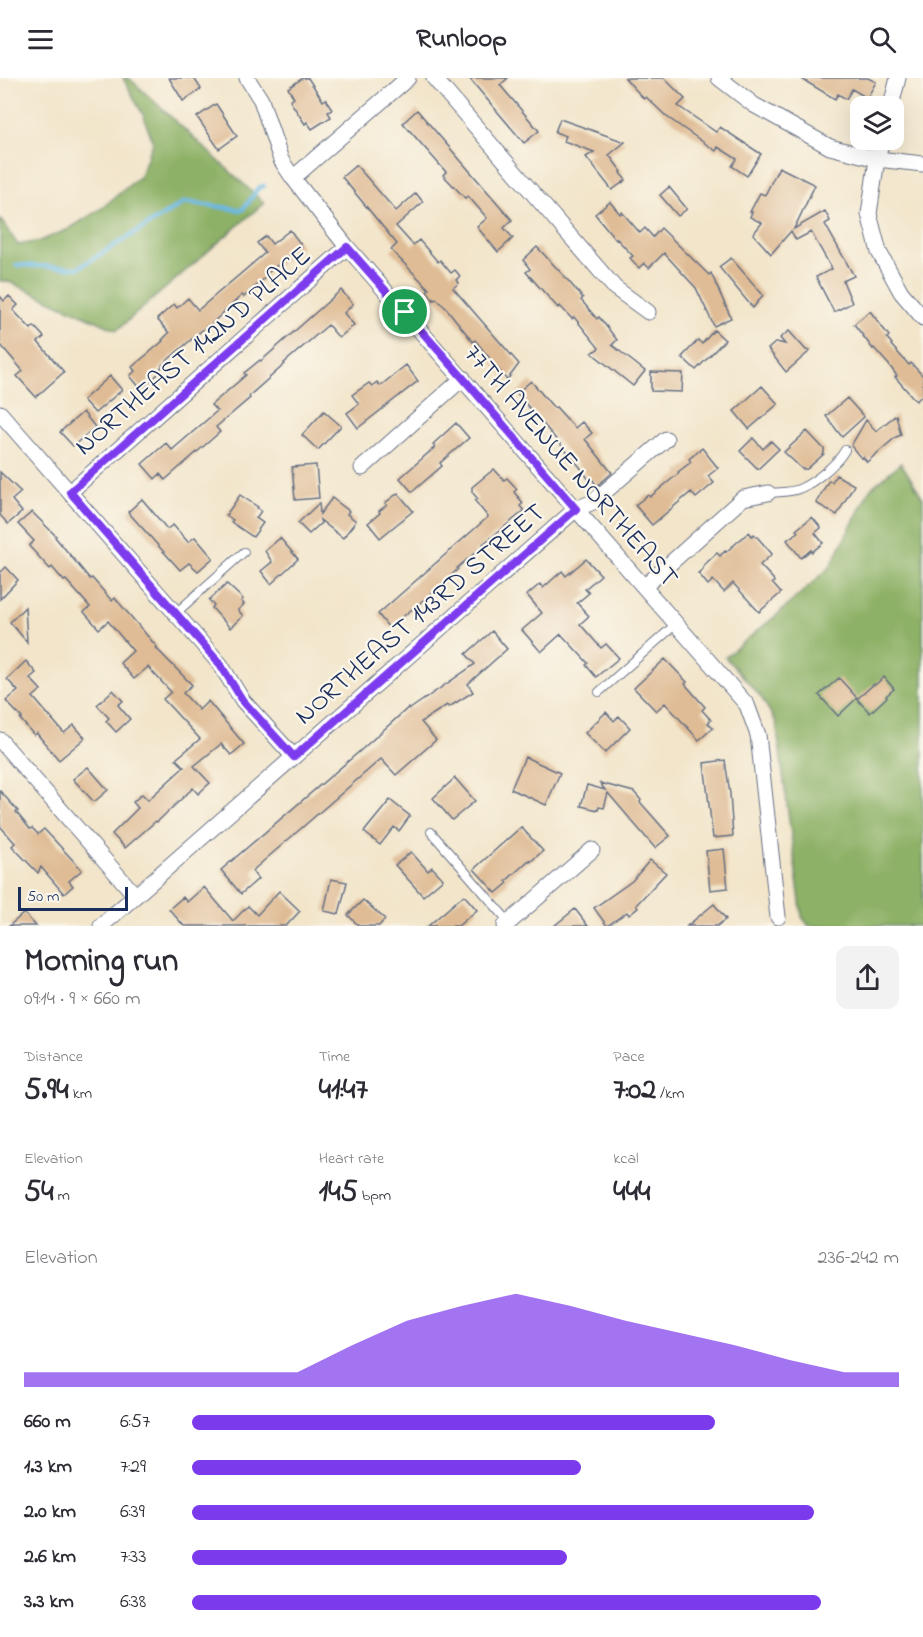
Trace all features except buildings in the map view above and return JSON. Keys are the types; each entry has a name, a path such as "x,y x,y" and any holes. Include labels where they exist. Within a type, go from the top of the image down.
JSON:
{"street":[{"name":"77TH AVENUE NORTHEAST","path":"247,78 261,100 281,160 347,247 747,705 758,735 777,923"},
{"path":"293,178 408,78"},
{"path":"434,78 615,288 648,312"},
{"path":"719,78 754,105 830,147 877,159 923,164"},
{"path":"894,96 898,78"},
{"path":"879,150 869,214 879,252 901,292 923,318"},
{"name":"NORTHEAST 142ND PLACE","path":"70,492 347,247"},
{"path":"362,468 463,378"},
{"path":"0,413 220,664 243,701 294,757"},
{"name":"NORTHEAST 143RD STREET","path":"101,926 576,509 593,502 666,439"},
{"path":"644,587 743,498 768,493"},
{"path":"0,740 135,895"},
{"path":"507,924 592,850"}],"lane":[{"path":"768,493 800,489 842,457 845,450"},
{"path":"176,613 244,552"},
{"path":"599,692 676,624"},
{"path":"431,832 507,924"}],"green space":[{"path":"123,78 129,78 264,203 117,330 7,281 0,281 0,219 18,245 40,241 69,229 102,208 140,176 153,143 143,115"},
{"path":"901,463 923,498 923,926 809,926 802,917 776,722 761,697 725,657 778,614 830,567 870,489"}],"waterway":[{"path":"16,265 78,268 185,202 242,210 258,188 264,186"}],"route":[{"path":"347,247 405,312 576,509 294,757 243,701 220,664 70,492 347,247"}]}
